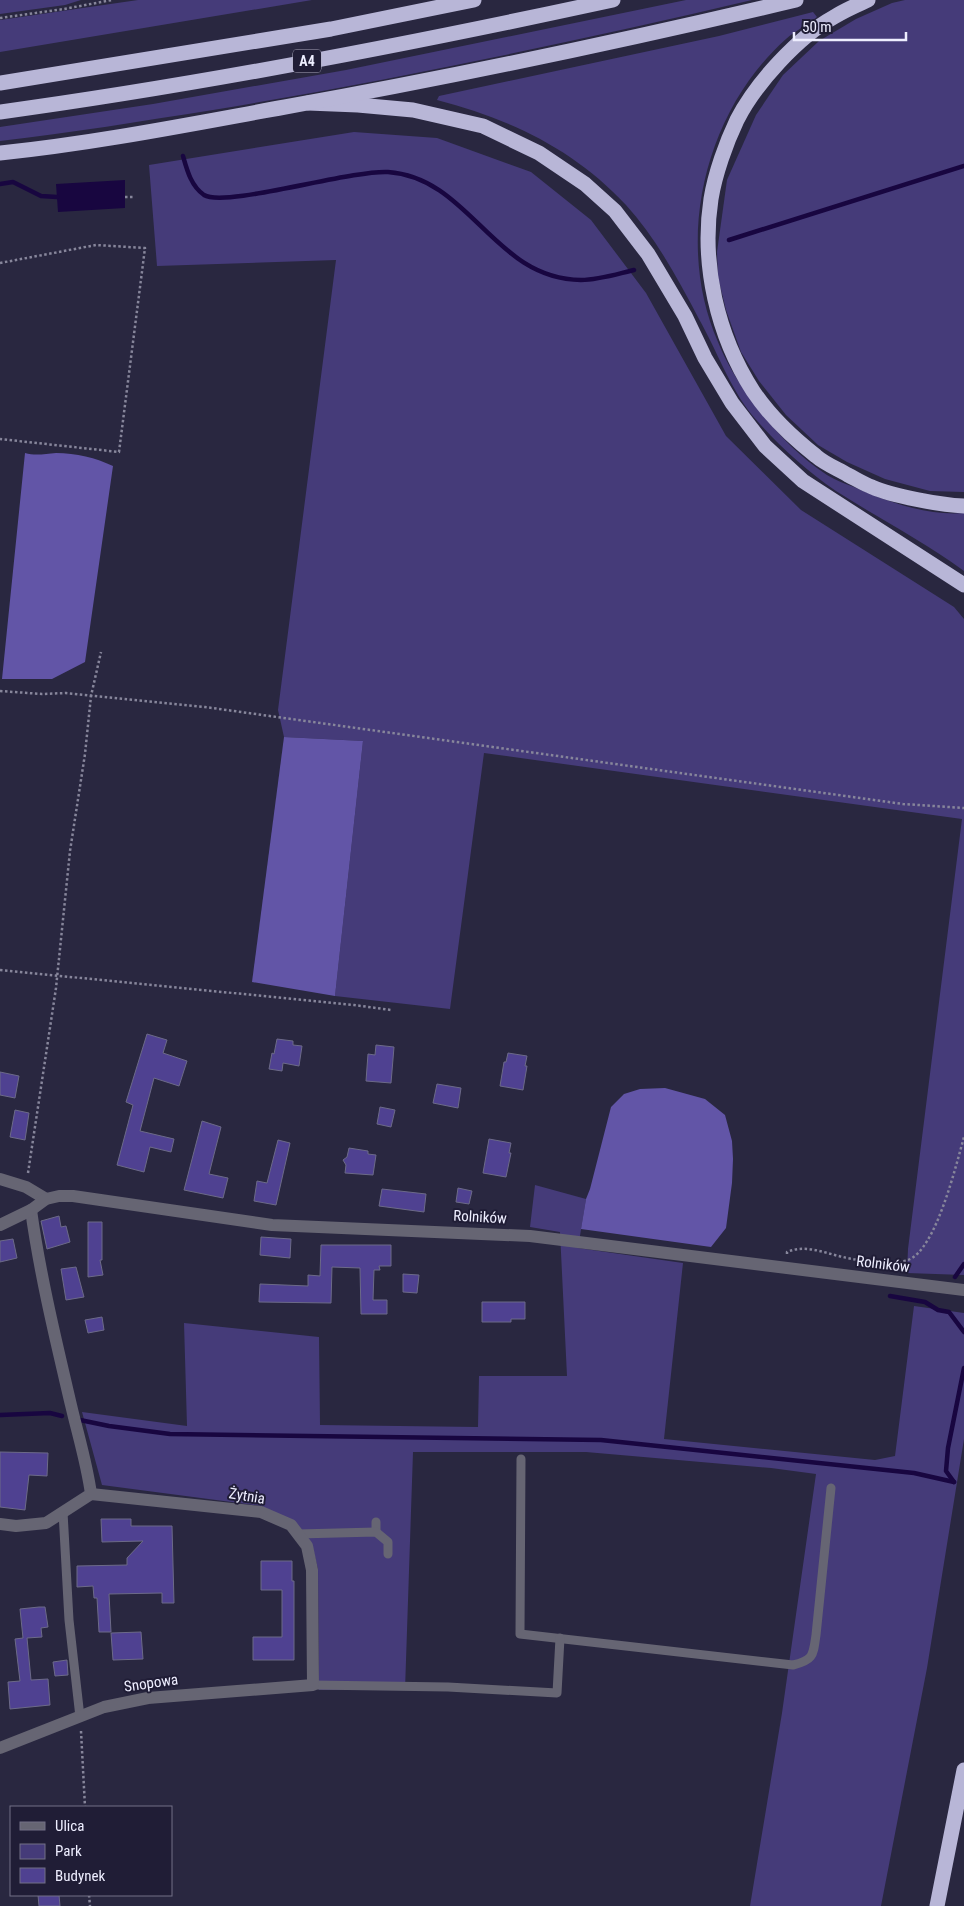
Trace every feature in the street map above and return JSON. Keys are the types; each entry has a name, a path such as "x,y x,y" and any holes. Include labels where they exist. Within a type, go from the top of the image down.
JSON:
{"highway":[{"path":"331,29 437,0"},
{"name":"A4","path":"0,83 83,71 331,29 474,0"},
{"name":"A4","path":"0,112 125,93 333,56 613,0"},
{"path":"0,153 107,139 446,77 796,0"},
{"path":"868,0 833,17 804,39 766,78 738,120 723,155 711,198 708,235 716,308 732,351 754,391 783,426 817,457 872,488 916,499 964,506"},
{"path":"308,103 413,110 483,126 539,153 585,184 615,211 648,254 732,403 765,446 803,481 964,585"},
{"path":"937,1906 964,1770"}],"street":[{"path":"0,1179 26,1186 46,1200"},
{"name":"Rolników","path":"0,1225 31,1210 46,1200 59,1196 73,1196 272,1225 530,1236 964,1290"},
{"path":"0,1524 16,1526 46,1522 91,1494 87,1463 49,1303 31,1210"},
{"name":"Żytnia","path":"91,1494 261,1512 291,1525 307,1546 312,1570 314,1685"},
{"name":"Snopowa","path":"0,1748 104,1707 148,1698 314,1685"}],"lane":[{"path":"521,1459 520,1634 794,1665 806,1662 813,1654 831,1488"},
{"path":"63,1512 69,1620 80,1717"},
{"path":"376,1522 376,1532"},
{"path":"298,1534 376,1532 388,1542 388,1554"},
{"path":"314,1685 448,1687 557,1693 560,1638"}],"path":[{"path":"0,18 112,0"},
{"path":"125,197 133,197"},
{"path":"0,262 96,245 145,248 119,452 0,439"},
{"path":"26,1186 57,975 70,851 85,754 90,696 101,652"},
{"path":"0,691 42,694 66,693 215,709 903,804 964,808"},
{"path":"0,970 391,1010"},
{"path":"785,1268 787,1252 796,1248 805,1248 846,1258 887,1262 907,1260 920,1253 932,1232 944,1204 964,1137"},
{"path":"80,1717 85,1806"}],"green space":[{"path":"0,0 81,0 65,5 0,14"},
{"path":"138,0 312,0 0,52 0,20"},
{"path":"686,0 752,0 618,31 348,86 213,110 80,131 0,141 0,127 153,104 346,70"},
{"path":"905,0 964,0 964,492 930,491 885,479 847,462 818,445 786,415 759,381 741,352 726,310 718,277 717,252 727,180 756,115 783,75 819,41 856,19 892,3"},
{"path":"813,12 817,17 786,39 758,69 735,103 717,141 705,180 699,221 699,263 705,303 718,342 728,364 758,409 775,430 805,459 833,479 894,503 936,512 964,513 964,571 824,483 791,456 761,425 737,393 683,289 657,245 626,205 606,185 563,152 539,139 490,117 437,100 439,96 719,36"},
{"path":"354,132 437,138 531,172 591,220 646,293 726,436 801,510 954,607 964,619 964,1275 907,1273 908,1249 962,819 484,753 450,1009 335,996 363,741 284,737 278,710 336,260 157,266 149,165"},
{"path":"535,1185 586,1199 578,1248 683,1263 664,1439 875,1460 895,1456 914,1306 964,1313 964,1439 927,1668 881,1906 750,1906 782,1713 816,1474 771,1468 586,1452 413,1452 405,1690 319,1690 318,1569 312,1545 262,1506 102,1485 82,1412 187,1426 184,1323 319,1337 320,1425 478,1427 479,1376 567,1376 560,1232 530,1227"}],"shaded area":[{"path":"125,180 125,208 58,212 56,184"},
{"path":"25,453 36,455 56,453 78,455 93,458 113,466 85,662 52,679 2,679"},
{"path":"284,737 363,741 335,996 252,982"},
{"path":"665,1088 705,1099 725,1115 732,1141 732,1183 726,1228 711,1247 581,1229 586,1199 611,1107 624,1094 640,1089"}],"building":[{"path":"147,1034 167,1040 163,1053 187,1061 179,1086 154,1078 140,1131 174,1139 171,1152 150,1147 144,1172 117,1165 133,1105 126,1102"},
{"path":"277,1039 293,1041 293,1045 302,1046 299,1066 283,1063 282,1071 269,1069"},
{"path":"376,1045 394,1047 391,1083 366,1081 368,1054 375,1055"},
{"path":"508,1053 527,1056 523,1090 500,1086 504,1062 506,1062"},
{"path":"0,1072 19,1076 15,1098 0,1095"},
{"path":"437,1084 461,1088 458,1108 433,1103"},
{"path":"380,1107 395,1110 391,1127 377,1124"},
{"path":"15,1110 29,1113 25,1140 10,1137"},
{"path":"202,1121 221,1127 209,1174 228,1178 223,1198 184,1190"},
{"path":"489,1139 511,1143 506,1177 483,1173"},
{"path":"278,1140 290,1143 276,1205 254,1201 257,1181 267,1183"},
{"path":"349,1148 368,1151 368,1154 376,1155 373,1175 345,1173 346,1165 343,1160 347,1157"},
{"path":"458,1188 472,1191 469,1204 456,1202"},
{"path":"382,1189 426,1194 424,1212 379,1206"},
{"path":"59,1216 61,1227 66,1226 70,1242 47,1249 41,1221"},
{"path":"88,1222 102,1222 102,1260 100,1260 103,1275 88,1277"},
{"path":"261,1237 291,1239 290,1258 260,1255"},
{"path":"13,1239 17,1258 0,1262 0,1241"},
{"path":"321,1245 391,1245 391,1266 379,1266 380,1270 374,1270 373,1300 387,1300 387,1314 361,1314 360,1268 332,1267 331,1303 259,1302 260,1284 308,1286 308,1275 320,1276"},
{"path":"76,1267 84,1297 66,1300 61,1269"},
{"path":"403,1274 419,1275 417,1293 403,1292"},
{"path":"482,1302 525,1302 525,1319 511,1319 511,1322 482,1322"},
{"path":"102,1317 104,1330 88,1333 85,1320"},
{"path":"0,1452 48,1453 47,1476 29,1475 25,1510 0,1507"},
{"path":"101,1519 131,1519 131,1526 172,1526 174,1603 162,1603 162,1593 109,1594 111,1632 99,1632 97,1598 94,1598 93,1586 77,1587 77,1566 127,1565 127,1558 143,1541 102,1542"},
{"path":"261,1561 292,1561 292,1581 294,1581 294,1660 253,1660 253,1637 282,1637 282,1590 261,1590"},
{"path":"45,1607 48,1627 41,1628 42,1637 27,1638 31,1680 48,1679 50,1705 10,1709 8,1682 20,1681 15,1639 23,1638 20,1609"},
{"path":"141,1632 143,1659 113,1660 111,1633"},
{"path":"67,1660 68,1675 55,1676 53,1662"},
{"path":"38,1896 59,1896 60,1906 39,1906"}],"waterway":[{"path":"183,156 190,177 196,187 204,195 216,198 261,193 370,173 388,172 417,178 441,191 503,247 525,264 551,275 581,280 634,270"},
{"path":"729,240 964,166"},
{"path":"0,184 13,182 41,196 57,197"},
{"path":"955,1277 964,1264"},
{"path":"890,1296 925,1302 938,1310 949,1312 964,1332"},
{"path":"954,1482 946,1471 948,1448 964,1368"},
{"path":"0,1415 50,1413 62,1416"},
{"path":"80,1420 170,1434 601,1440 914,1473 954,1482"}]}
